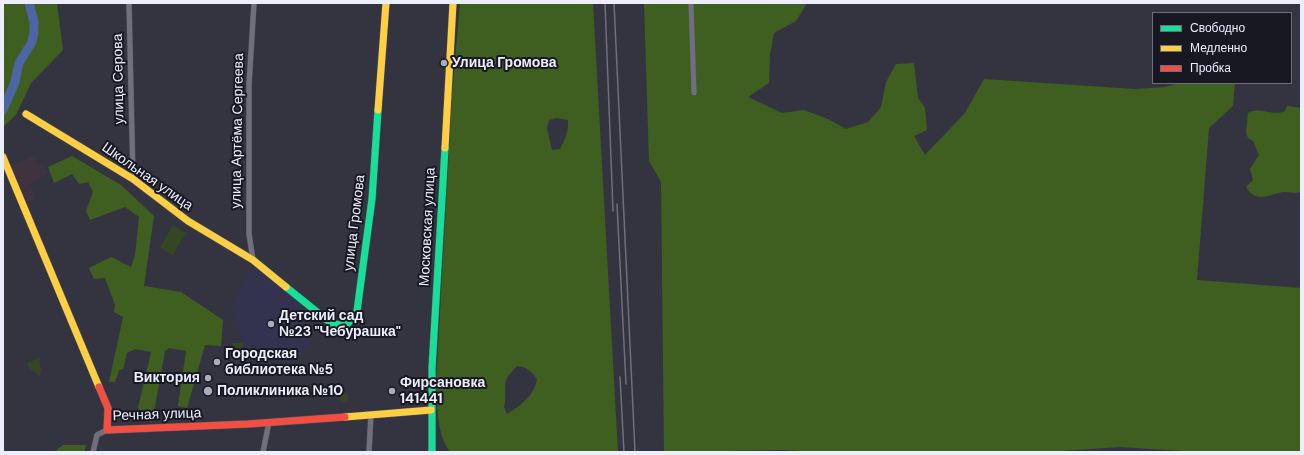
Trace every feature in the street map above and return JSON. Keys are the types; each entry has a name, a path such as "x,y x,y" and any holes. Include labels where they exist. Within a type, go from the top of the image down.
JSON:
{"street":[{"name":"улица Серова","path":"129,3 133,179"},
{"name":"улица Артёма Сергеева","path":"253,260 248,234 249,85 254,3"},
{"name":"улица Громова","path":"253,260 332,324 347,325 357,311 372,199 386,3"},
{"name":"Московская улица","path":"432,452 431,410 453,3"},
{"path":"691,3 694,93"},
{"name":"Школьная улица","path":"26,114 133,179 188,221 253,260"},
{"name":"Речная улица","path":"3,158 108,408 107,430 269,422 431,410"},
{"path":"369,452 371,414"},
{"path":"263,452 269,422"},
{"path":"93,452 96,435 107,430"}],"shaded area":[{"path":"32,156 49,173 30,183 36,198 27,202 12,166"},
{"name":"Детский сад №23 \"Чебурашка\"","path":"254,264 298,301 310,344 294,363 249,359 231,304"}],"green space":[{"path":"3,3 57,3 63,50 31,83 16,115 3,127"},
{"path":"460,3 593,3 618,452 450,452 445,445 438,420 436,384 452,96","holes":["556,118 568,120 568,128 560,149 552,150 547,128 549,120","517,366 524,367 533,374 537,379 536,385 526,400 507,414 504,407 506,381 508,376"]},
{"path":"644,3 807,3 796,21 774,33 770,55 769,83 748,97 782,113 804,110 828,119 846,129 868,122 881,107 886,82 896,64 914,63 918,98 925,108 927,130 914,136 925,155 965,113 984,79 1135,89 1165,87 1176,84 1235,84 1233,106 1209,128 1197,280 1301,288 1301,452 1200,452 1120,447 1047,452 821,452 785,450 664,452 661,182 649,161"},
{"path":"1287,106 1301,108 1301,192 1285,192 1264,197 1255,196 1246,187 1253,180 1250,169 1259,155 1253,141 1248,138 1246,133 1248,113 1257,111 1280,113 1285,111"},
{"path":"72,156 121,185 154,216 144,286 181,292 223,320 221,346 205,345 187,408 178,406 186,351 169,348 165,351 152,423 138,408 151,352 135,349 127,353 123,369 119,370 115,382 109,382 123,317 114,312 115,305 105,278 94,279 89,268 111,257 131,267 135,255 139,217 125,207 90,220 86,211 93,192 88,182 79,184 72,174 54,183 48,167"},
{"path":"173,225 186,233 173,255 160,248"},
{"path":"233,343 243,343 243,358 233,358"},
{"path":"39,358 41,370 40,376 29,368 27,363"},
{"path":"344,392 349,397 344,402 339,397"},
{"path":"63,445 86,445 84,452 54,452"}],"waterway":[{"path":"3,110 15,82 19,63 32,42 34,22 29,3"}],"railway":[{"path":"605,3 613,211"},
{"path":"614,3 635,452"},
{"path":"617,204 626,384"},
{"path":"620,377 624,452"}],"traffic: fast":[{"path":"286,287 332,324 347,325 357,311 372,199 378,110"},
{"path":"432,452 432,368 445,148"}],"traffic: slow":[{"path":"378,110 386,3"},
{"path":"445,148 453,3"},
{"path":"26,114 133,179 188,221 253,260 286,287"},
{"path":"3,157 99,387"},
{"path":"345,417 431,410"}],"traffic: jam":[{"path":"99,387 108,408 107,430 248,424 345,417"}],"place":[{"name":"Улица Громова","path":"444,63"},
{"name":"Детский сад №23 \"Чебурашка\"","path":"271,324"},
{"name":"Городская библиотека №5","path":"217,362"},
{"name":"Виктория","path":"208,378"},
{"name":"Поликлиника №10","path":"208,391"},
{"name":"Фирсановка 141441","path":"392,391"}]}
